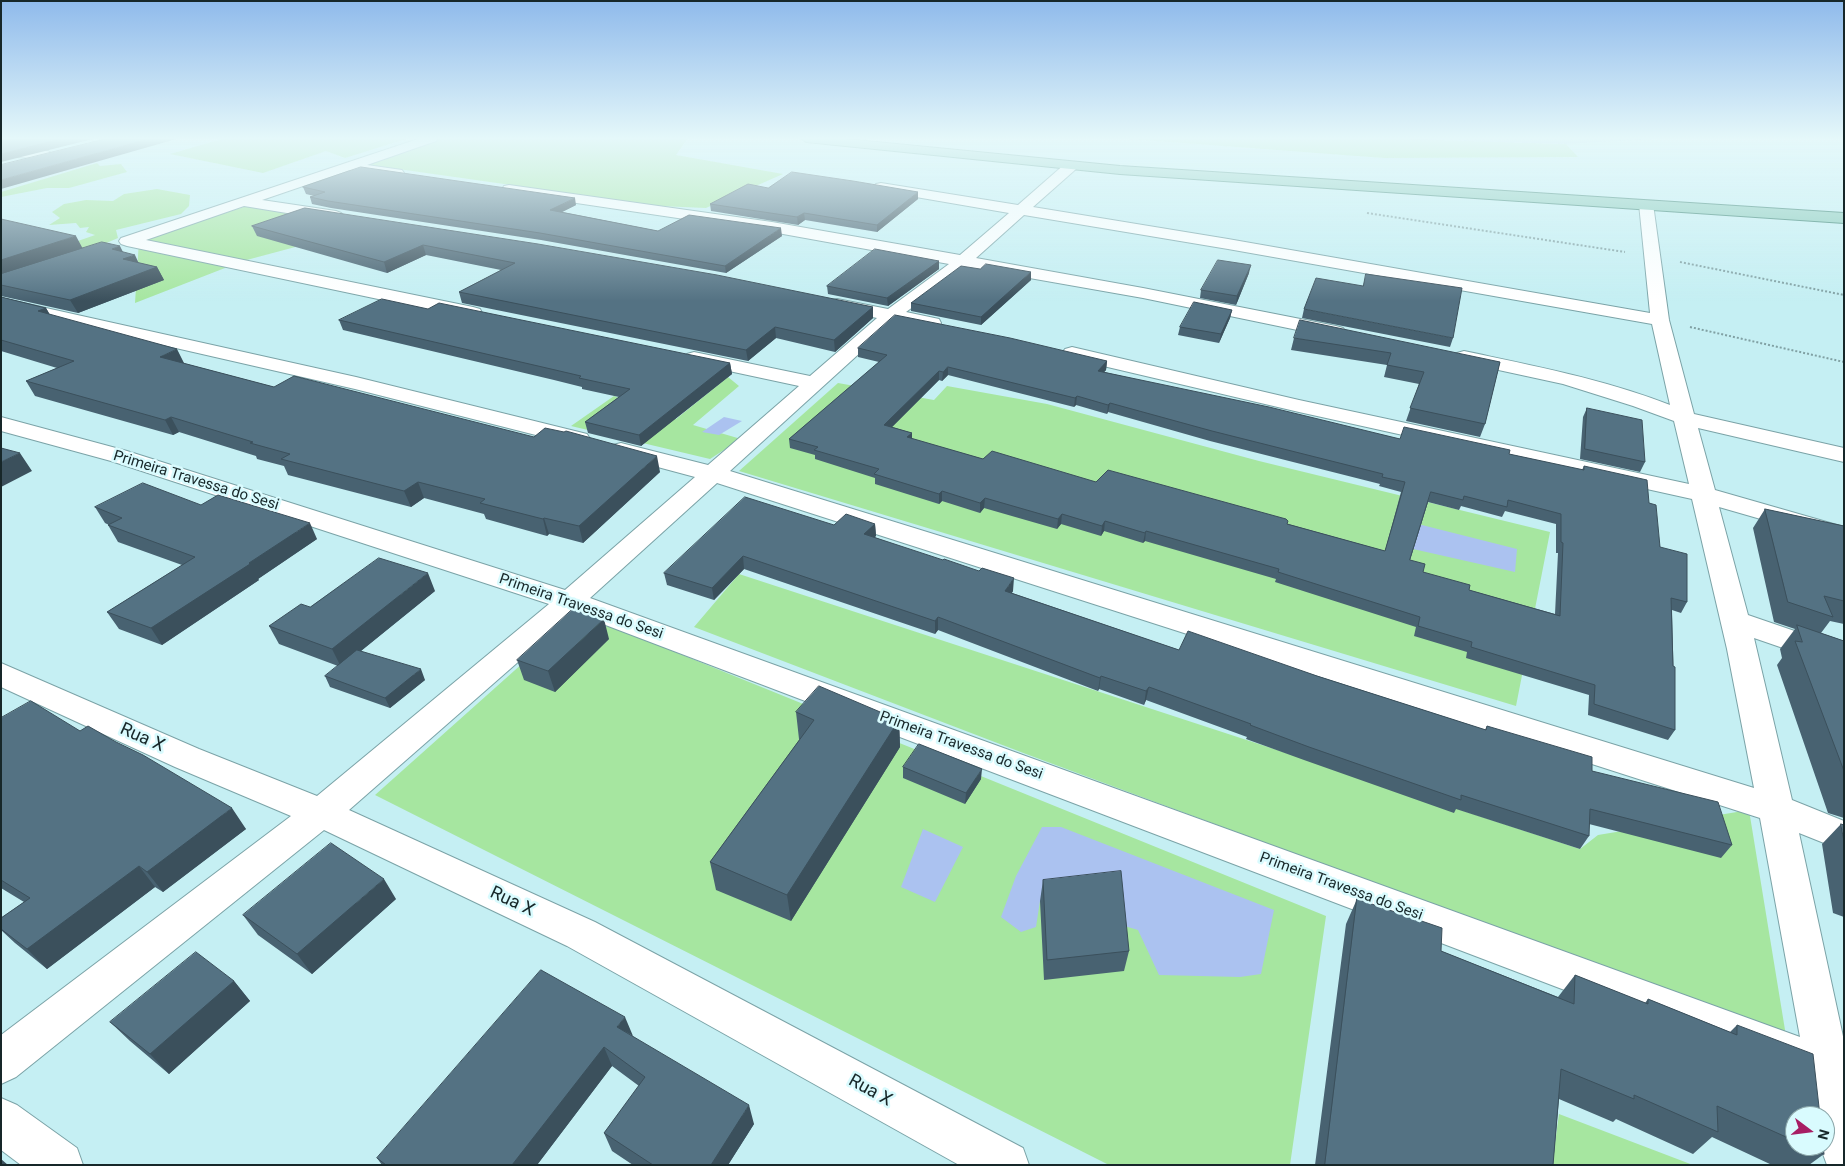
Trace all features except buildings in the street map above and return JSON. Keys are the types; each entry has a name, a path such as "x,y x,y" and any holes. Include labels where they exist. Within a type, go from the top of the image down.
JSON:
{"main road":[{"path":"1471,192 1844,218"}],"street":[{"path":"109,247 272,192"},
{"path":"532,192 772,227 1143,293 1356,336"},
{"path":"913,192 1660,320"},
{"path":"1,1062 321,813 570,601 891,315 962,262 1041,192"},
{"path":"244,202 351,218"},
{"path":"1646,204 1660,320 1735,621 1835,1072 1844,1150"},
{"path":"126,241 486,316"},
{"path":"815,299 955,328"},
{"path":"1,303 356,383 713,474 1776,809 1844,836"},
{"path":"1057,350 1299,406 1702,494 1844,534"},
{"path":"1451,355 1567,379 1634,399 1685,418 1844,456"},
{"path":"679,356 814,383"},
{"name":"Primeira Travessa do Sesi","path":"1,424 128,459 570,601 1835,1072"},
{"path":"1735,621 1844,659"},
{"name":"Rua X","path":"1,674 187,758 321,813 581,934 1006,1165"},
{"path":"1,1121 60,1165"}],"path":[{"path":"1652,256 1844,295"},
{"path":"1660,320 1844,362"}],"green space":[{"path":"1,192 24,192 1,197"},
{"path":"176,192 190,195 189,206 181,214 116,230 118,238 95,248 66,251 61,247 95,235 86,232 89,227 80,228 76,223 49,225 60,218 52,212 64,204 86,200 113,201 124,194"},
{"path":"563,192 741,192 706,208 659,206"},
{"path":"250,205 355,222 355,231 243,261 135,303 139,240"},
{"path":"728,377 739,386 693,425 741,439 710,459 571,426 614,396 676,419"},
{"path":"838,383 934,400 947,386 1047,404 1259,461 1550,532 1516,706 739,471"},
{"path":"739,574 1580,849 1598,835 1749,810 1786,1036 1026,754 694,627"},
{"path":"579,613 1326,916 1290,1165 1109,1165 375,795"},
{"path":"1559,1114 1693,1165 1552,1165"}],"water":[{"path":"724,417 742,421 719,435 702,432"},
{"path":"1410,522 1517,549 1515,572 1413,549"},
{"path":"1042,827 1061,827 1274,910 1261,974 1240,977 1159,975 1138,930 1040,901 1036,927 1021,932 1001,917 1016,876"},
{"path":"923,829 963,847 935,902 901,887"}]}
